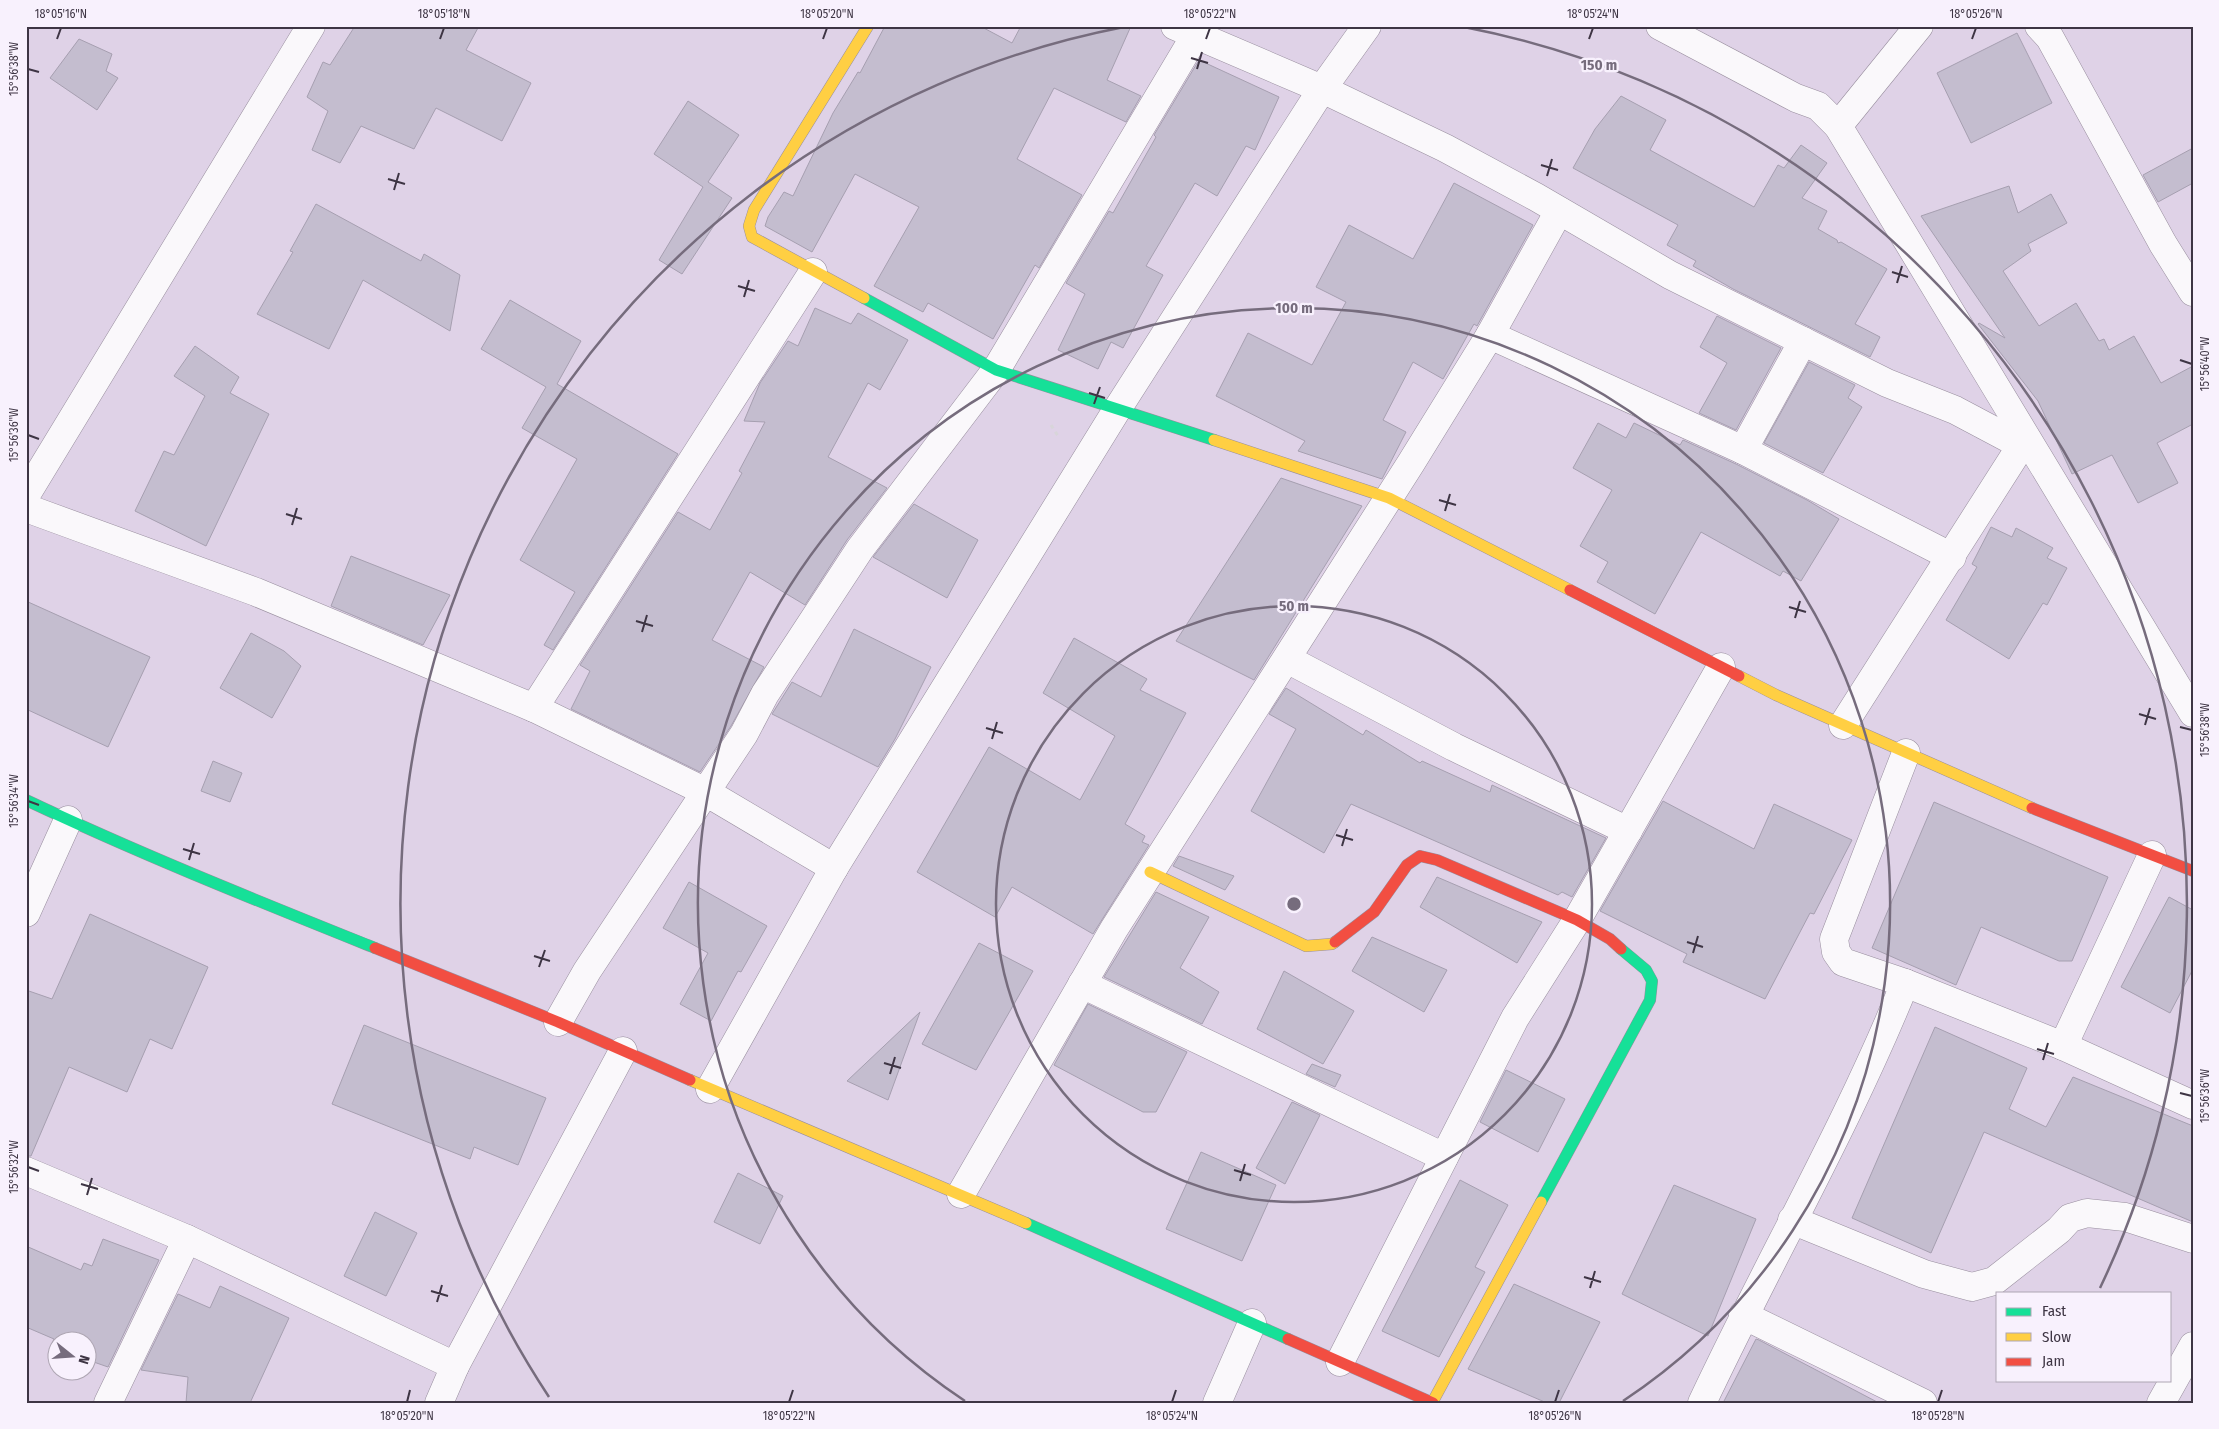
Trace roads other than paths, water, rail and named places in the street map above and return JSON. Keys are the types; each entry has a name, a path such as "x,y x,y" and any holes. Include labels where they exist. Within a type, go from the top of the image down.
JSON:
{"street":[{"path":"26,495 312,26"},
{"path":"868,26 754,210 749,226 752,237 813,272 1007,373 1389,498 1776,695 2035,809 2193,871"},
{"path":"710,1089 834,868 1118,408 1322,89 1367,26"},
{"path":"1660,26 1796,98 1818,106 1838,126 2024,442 2193,713"},
{"path":"1838,126 1919,26"},
{"path":"2039,26 2050,38 2163,244 2193,292"},
{"path":"558,1022 587,971 704,791 744,734 765,694 860,549 1007,373 1185,31 1322,89 1445,148 1559,210 1670,275 1887,383 1955,410 2024,442"},
{"path":"961,1194 1082,984 1150,872 1389,498 1490,335 1559,210"},
{"path":"534,708 813,272"},
{"path":"1490,335 1743,450 1952,557"},
{"path":"1743,450 1803,341"},
{"path":"1843,725 2024,442"},
{"path":"26,508 256,592 534,708 704,791 834,868"},
{"path":"1287,658 1454,747 1628,831"},
{"path":"1340,1362 1514,1018 1578,920 1721,667"},
{"path":"1906,753 1834,939 1836,952 1843,962 1905,983 2063,1046 2193,1105"},
{"path":"26,800 68,820 275,908 558,1022 710,1089 961,1194 1432,1403 1492,1296 1650,1000 1652,981 1646,970 1610,939 1578,920 1437,860 1420,856 1407,865 1374,912 1332,944 1306,946 1150,872"},
{"path":"26,913 68,820"},
{"path":"2063,1046 2152,855"},
{"path":"1702,1403 1882,1039 1905,983"},
{"path":"1082,984 1444,1158"},
{"path":"439,1403 455,1366 623,1051"},
{"path":"26,1171 187,1239 455,1366"},
{"path":"1792,1220 1924,1274 1972,1287 1994,1281 2059,1230 2070,1218 2087,1213 2125,1218 2193,1239"},
{"path":"108,1403 187,1239"},
{"path":"1744,1315 1924,1403"},
{"path":"1217,1403 1252,1323"},
{"path":"2161,1403 2193,1346"}]}
